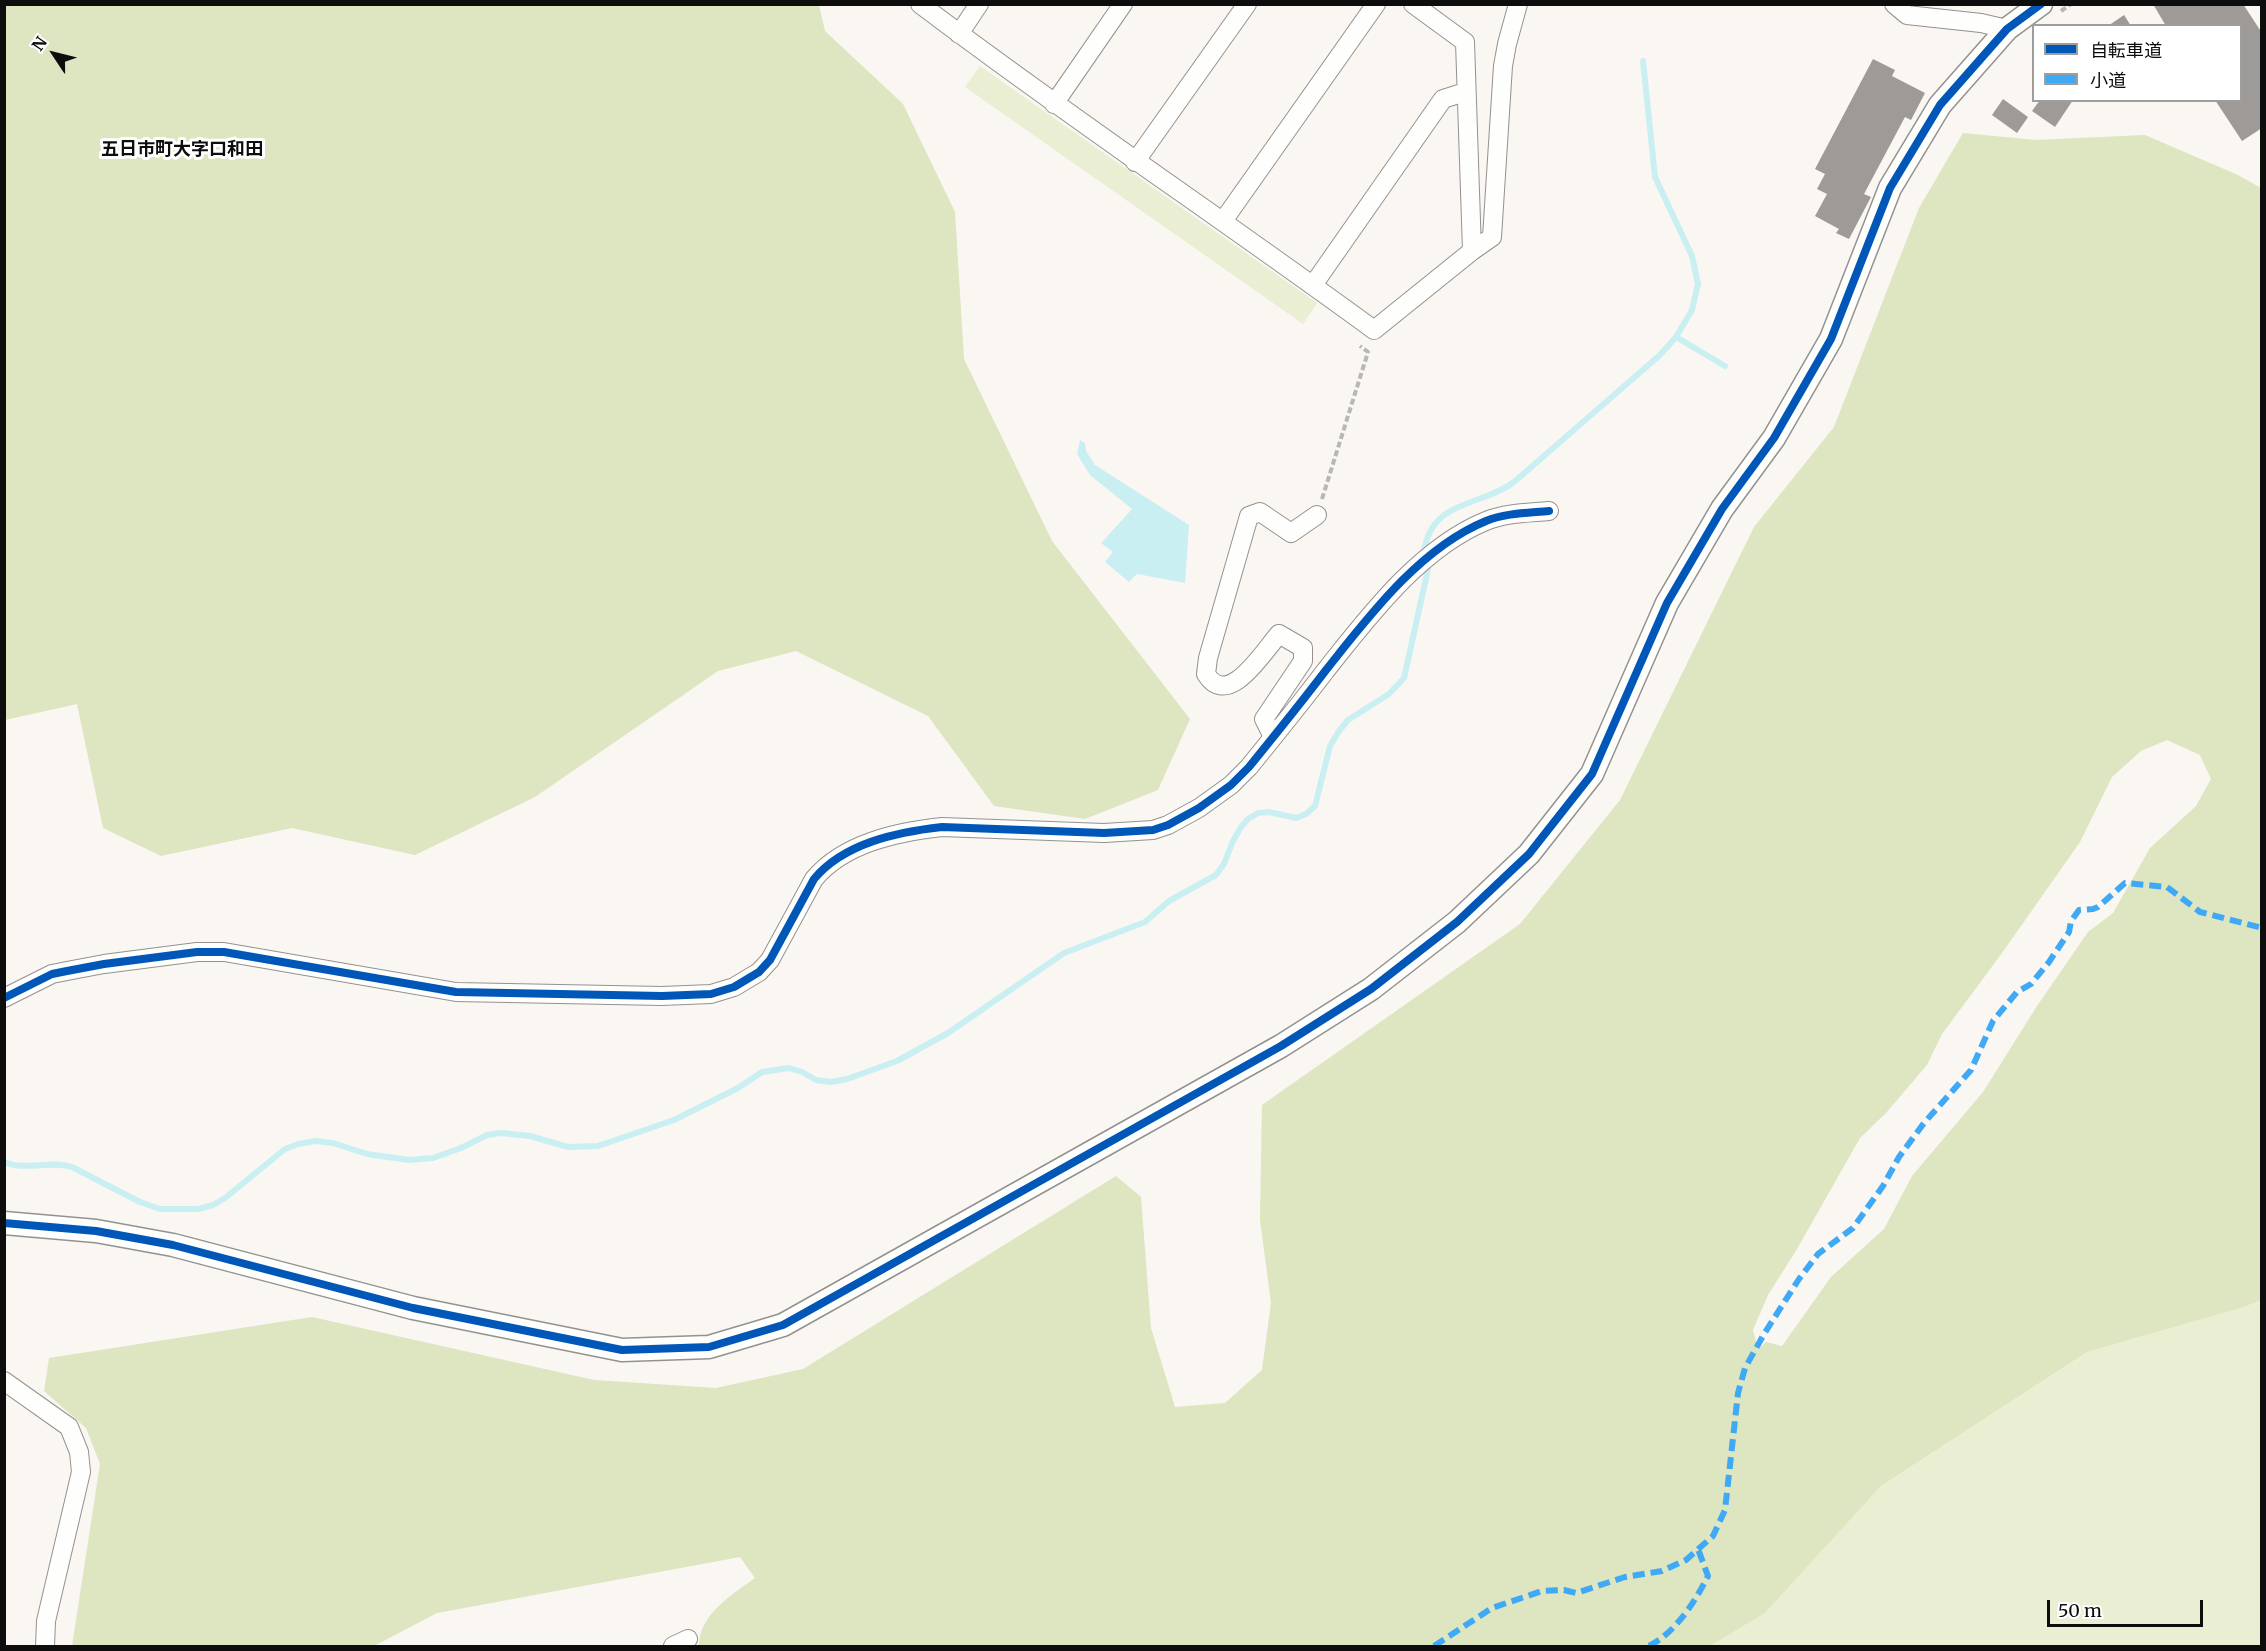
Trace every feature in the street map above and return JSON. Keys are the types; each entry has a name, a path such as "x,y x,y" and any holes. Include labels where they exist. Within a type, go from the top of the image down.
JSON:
{"street":[{"path":"920,4 1054,104 1223,221 1374,330 1492,237 1503,66 1518,4"},
{"path":"959,34 979,4"},
{"path":"1054,104 1123,4"},
{"path":"1135,162 1247,4"},
{"path":"1223,221 1376,4"},
{"path":"1413,4 1465,42 1472,251"},
{"path":"1894,4 1907,15 2007,28"},
{"path":"4,1223 96,1231 173,1245 413,1308 622,1350 709,1347 783,1324 1281,1046 1371,989 1457,922 1529,854 1592,774 1668,603 1722,509 1774,438 1831,339 1890,188 1940,105 2007,28 2041,4"},
{"path":"1313,285 1443,99 1465,92"},
{"path":"4,998 52,974 104,964 207,952 224,952 456,992 650,996 711,994 734,987 759,972 770,960 819,874 833,861 864,844 922,829 942,827 1104,833 1153,830 1191,813 1231,785 1249,767 1348,642 1409,573 1442,547 1486,520 1549,511"},
{"path":"1273,737 1264,719 1303,661 1303,648 1279,634 1243,676 1232,685 1220,687 1211,683 1206,674 1208,658 1249,516 1260,512 1291,532 1317,515"},
{"path":"4,1381 69,1427 79,1452 81,1472 46,1621 45,1647"}],"path":[{"path":"1317,515 1368,352 1359,345"}],"green space":[{"path":"4,5 819,5 825,31 903,104 955,212 964,359 1052,541 1190,719 1158,790 1085,819 994,806 928,716 796,651 718,671 535,797 415,855 292,828 161,856 103,828 77,704 5,720"},
{"path":"980,66 1317,303 1303,324 965,87"},
{"path":"1963,133 2036,140 2145,135 2238,175 2261,188 2261,1300 2244,1307 2087,1352 1881,1486 1765,1613 1710,1646 699,1646 700,1635 705,1624 718,1606 755,1578 740,1557 437,1613 374,1646 72,1646 100,1464 86,1428 44,1391 49,1358 312,1317 594,1380 716,1388 803,1369 1116,1176 1141,1197 1151,1328 1175,1407 1225,1403 1262,1370 1271,1303 1260,1220 1262,1105 1520,924 1620,800 1754,527 1834,427 1919,208","holes":["2167,740 2200,755 2211,779 2196,806 2150,848 2113,913 2088,932 2037,1006 1983,1092 1912,1176 1884,1229 1831,1277 1782,1346 1766,1342 1758,1350 1753,1330 1768,1295 1860,1138 1886,1113 1927,1065 1942,1034 2080,842 2112,777 2141,751"]},
{"path":"2261,1300 2261,1646 1710,1646 1765,1613 1881,1486 2087,1352 2244,1307"}],"water":[{"path":"1080,440 1085,443 1086,451 1095,465 1189,525 1185,583 1137,574 1129,582 1105,562 1113,552 1101,543 1132,509 1090,475 1077,454"}],"building":[{"path":"2153,4 2243,4 2262,33 2262,128 2242,141 2216,102 2242,102 2242,24 2165,24"},
{"path":"2124,15 2130,24 2111,24"},
{"path":"1873,59 1895,70 1892,76 1925,93 1911,120 1905,117 1864,194 1871,197 1849,239 1836,233 1839,229 1815,216 1827,194 1817,189 1825,174 1815,169"},
{"path":"2003,99 2028,117 2017,133 1992,115"},
{"path":"2039,102 2072,102 2055,127 2032,111"}],"waterway":[{"path":"1424,551 1429,534 1447,513 1501,490 1514,482 1660,355 1676,337 1692,310 1698,284 1692,256 1655,177 1643,61"},
{"path":"1676,337 1725,366"},
{"path":"4,1162 20,1166 64,1165 140,1202 160,1209 198,1209 213,1205 225,1198 285,1149 298,1144 316,1141 333,1143 367,1154 409,1160 433,1158 487,1135 501,1133 530,1136 568,1147 598,1146 674,1120 738,1088 762,1072 789,1068 816,1080 831,1082 847,1079 897,1061 948,1033 1064,953 1145,922 1169,901 1216,875 1224,864 1233,841 1248,819 1258,813 1269,812 1296,818 1306,814 1315,806 1330,746 1339,731 1348,720 1389,694 1404,678 1428,569"}],"marked path":[{"path":"1434,1646 1492,1608 1542,1591 1564,1590 1576,1593 1625,1577 1662,1571 1686,1560 1713,1536 1725,1510 1738,1393 1745,1368 1764,1334 1818,1254 1853,1228 1924,1123 1971,1070 1993,1021 2017,992 2031,984 2049,962 2069,932 2071,921 2079,910 2098,907 2125,883 2167,887 2200,912 2262,928"},
{"path":"1649,1646 1676,1625 1708,1576 1698,1549"}],"cycle path":[{"path":"4,1223 96,1231 173,1245 413,1308 622,1350 709,1347 783,1325 1281,1046 1371,989 1457,922 1529,854 1592,774 1667,603 1722,509 1774,438 1831,339 1890,188 1940,105 2007,29 2041,4"},
{"path":"4,998 52,974 104,964 197,952 224,952 456,992 662,996 711,994 734,987 759,972 770,960 814,879 840,856 872,841 907,832 942,827 1104,833 1153,830 1168,825 1199,808 1231,785 1249,767 1378,606 1397,585 1439,548 1462,533 1493,518 1549,511"}],"district":[{"name":"五日市町大字口和田","path":"182,150"}]}
